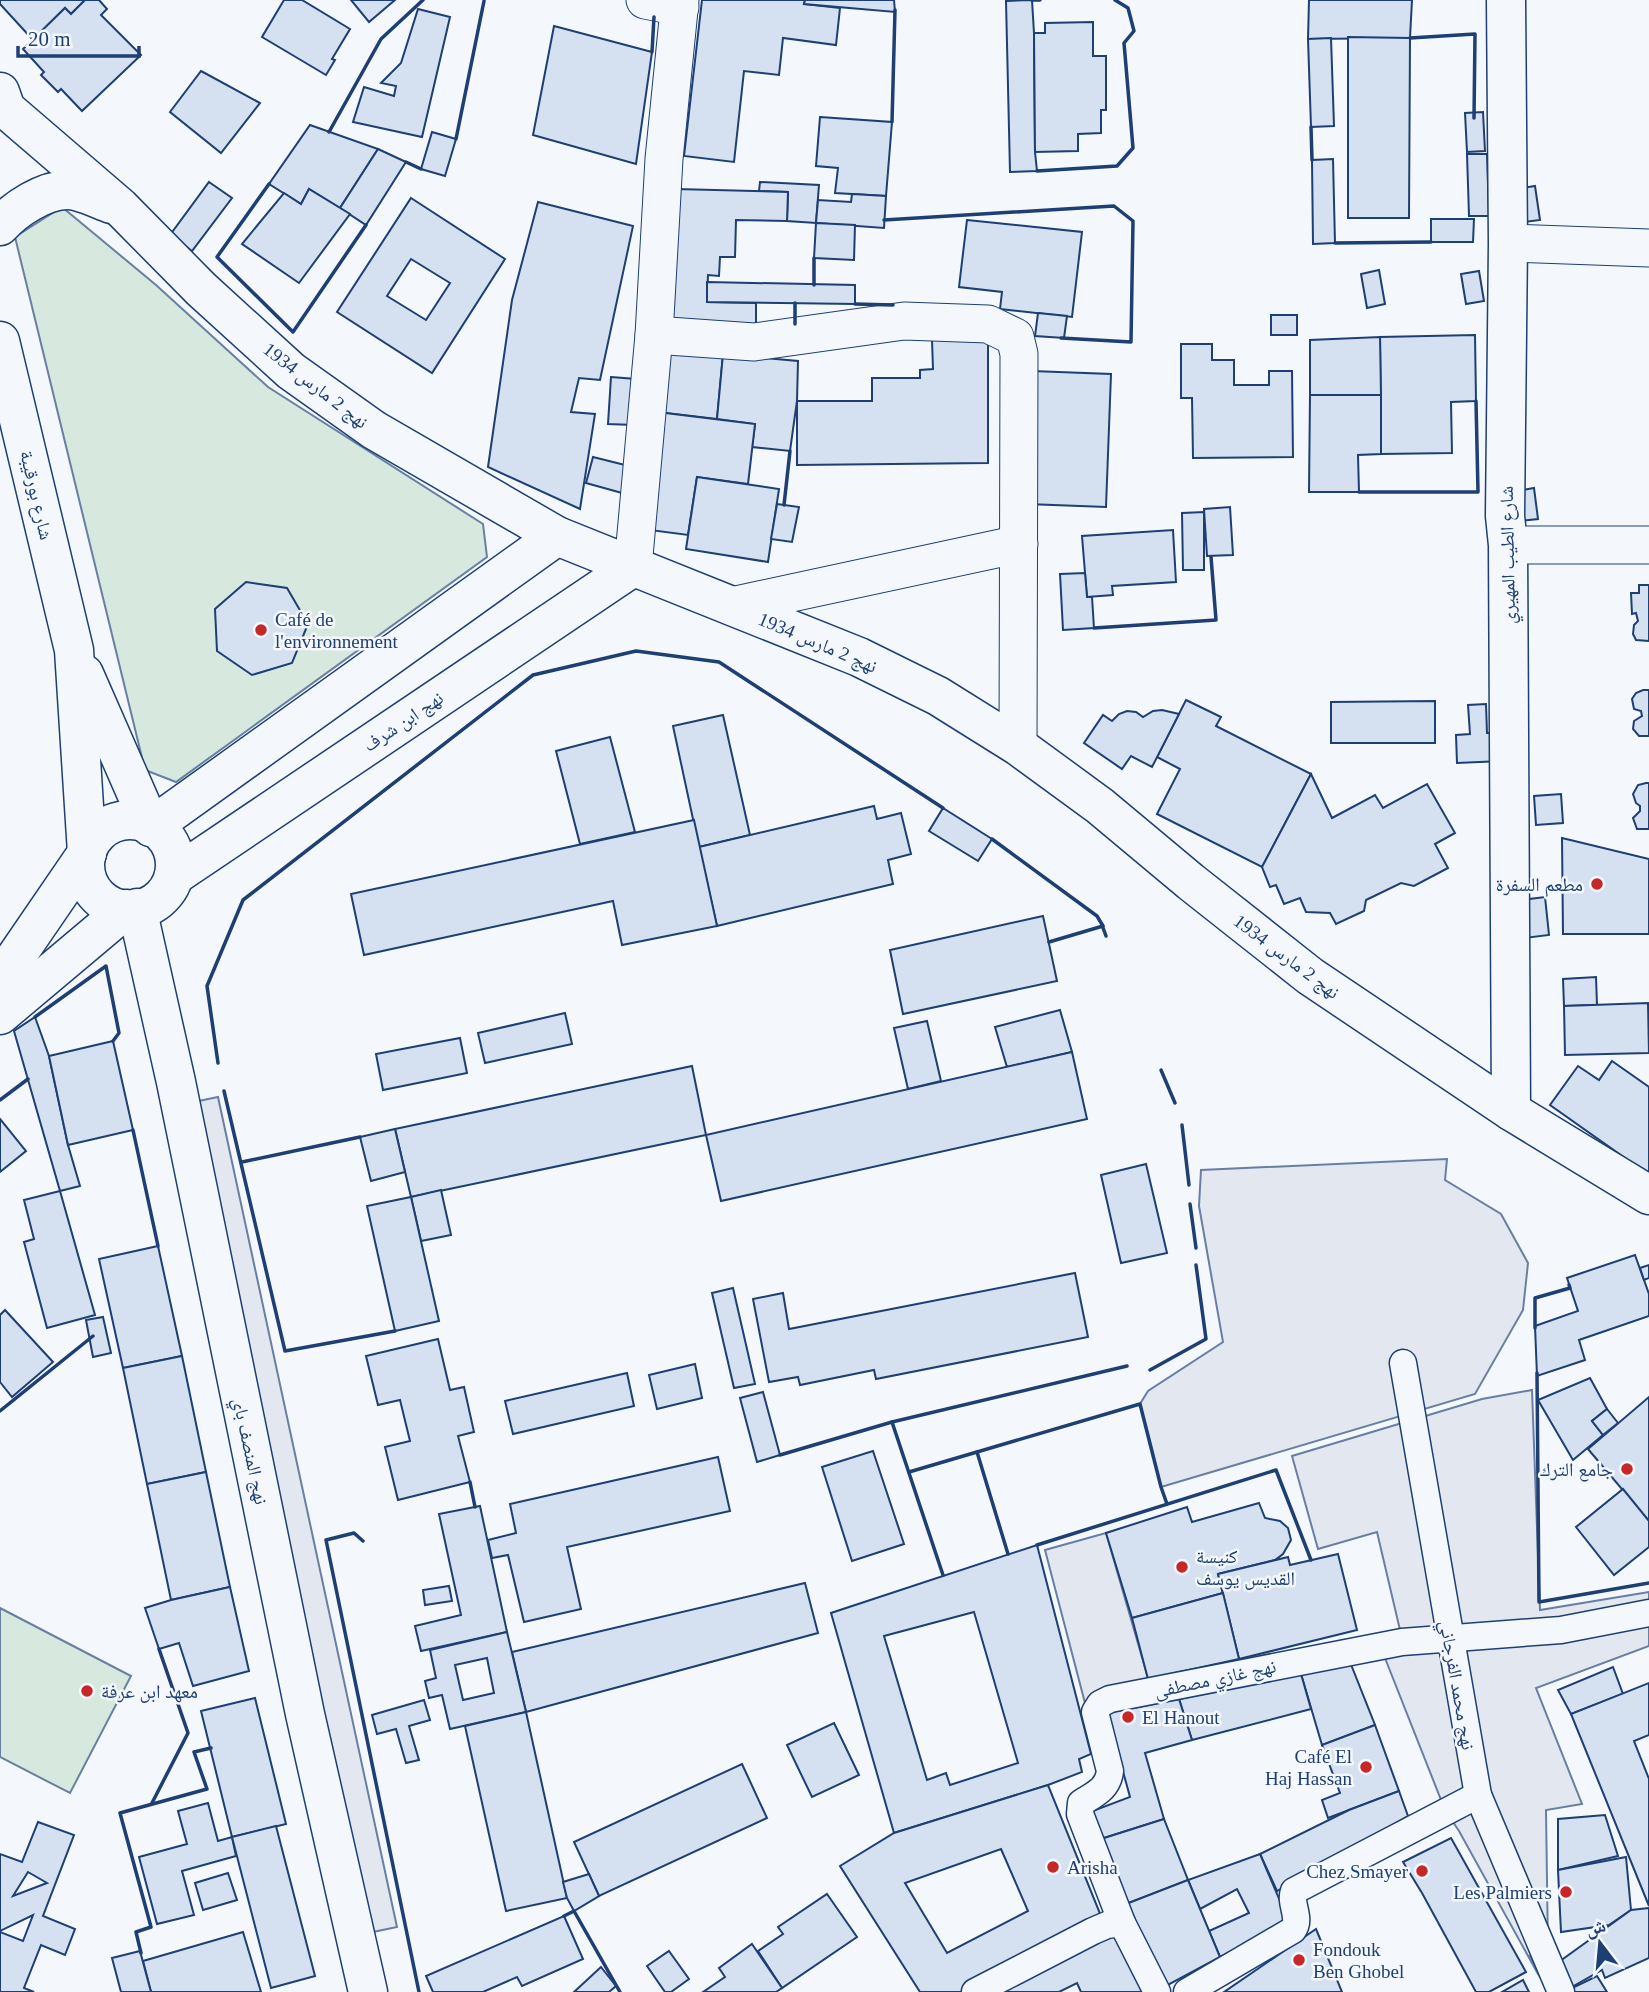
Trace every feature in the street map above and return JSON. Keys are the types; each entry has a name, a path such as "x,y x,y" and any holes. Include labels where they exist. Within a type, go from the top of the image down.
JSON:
{"street":[{"name":"شارع الطيب المهيري","path":"1506,0 1508,243 1505,516 1508,545 1511,1111"},
{"path":"633,567 654,335 664,159 668,2"},
{"name":"نهج 2 مارس 1934","path":"0,92 6,109 120,207 201,289 291,371 374,430 557,536 859,657 938,696 1018,746 1100,806 1310,976 1511,1111 1649,1195"},
{"path":"0,226 27,203 61,191 70,190 120,207"},
{"path":"1508,243 1649,248"},
{"path":"654,335 754,342 904,321 988,324 1015,337 1018,354 1018,746"},
{"name":"شارع بورقيبة","path":"0,341 74,650 87,853"},
{"path":"151,827 557,536"},
{"path":"731,606 1019,544"},
{"path":"1508,545 1649,545"},
{"name":"نهج ابن شرف","path":"174,876 633,567"},
{"name":"شارع بورقيبة","path":"74,650 151,827"},
{"path":"128,820 142,822 151,827 154,826 164,835 171,846 175,861 174,876 168,889 158,900 145,907 116,908 103,901 93,890 87,877 85,863 93,838 115,822 128,820"},
{"path":"0,980 87,853"},
{"path":"0,1015 132,909"},
{"name":"نهج المنصف باي","path":"132,909 176,1082 305,1714 368,1992"},
{"name":"نهج محمد الفرجاني","path":"1403,1363 1478,1795 1561,1992"},
{"name":"نهج غازي مصطفى","path":"1157,1992 1122,1923 1080,1814 1081,1803 1103,1789 1109,1779 1110,1771 1095,1712 1100,1704 1110,1699 1402,1642 1561,1630 1649,1613"},
{"path":"1187,1992 1293,1930 1297,1926 1292,1899 1294,1891 1478,1795"},
{"path":"975,1992 1093,1931 1122,1923"}],"shaded area":[{"path":"62,207 156,285 268,387 483,524 487,557 176,782 145,770 15,237"},
{"path":"218,1097 397,1927 368,1933 189,1103"},
{"path":"1447,1159 1445,1180 1501,1214 1528,1263 1523,1310 1475,1394 1161,1487 1140,1404 1148,1391 1223,1342 1199,1206 1201,1170"},
{"path":"1532,1390 1540,1610 1649,1592 1649,1646 1536,1688 1582,1804 1546,1810 1548,1950 1529,1956 1551,1992 1538,1974 1445,1810 1383,1653 1404,1647 1377,1532 1318,1549 1292,1456 1482,1399"},
{"path":"1106,1533 1150,1685 1085,1703 1045,1550"},
{"path":"0,1608 131,1676 70,1793 0,1757"}],"building":[{"path":"0,0 85,0 71,14 65,8 33,40 0,4"},
{"path":"85,0 99,0 107,9 101,15 141,55 82,111 61,89 58,92 41,75 44,72 23,49 65,8 71,14"},
{"path":"284,0 302,0 350,29 326,75 262,37"},
{"path":"351,0 395,0 369,22"},
{"path":"702,0 805,0 804,4 840,8 836,45 783,38 779,75 744,71 734,162 684,156"},
{"path":"805,0 894,0 895,12 804,4"},
{"path":"1032,0 1037,171 1010,172 1006,1"},
{"path":"1309,0 1412,0 1410,38 1308,39"},
{"path":"418,9 450,17 422,137 353,122 364,87 394,96 396,86 381,83 401,63"},
{"path":"1093,22 1093,56 1106,56 1106,110 1101,110 1101,133 1078,134 1078,151 1035,152 1034,33 1045,33 1045,23"},
{"path":"554,26 652,52 636,164 533,135"},
{"path":"1348,37 1410,38 1409,218 1348,218"},
{"path":"1331,38 1334,126 1311,127 1308,39"},
{"path":"201,71 260,103 221,153 170,112"},
{"path":"1483,112 1485,151 1467,152 1465,113"},
{"path":"820,117 892,122 886,196 835,193 838,168 816,166"},
{"path":"310,125 378,149 340,208 309,189 301,204 269,184"},
{"path":"432,132 456,139 445,176 421,169"},
{"path":"378,149 406,162 366,225 340,208"},
{"path":"1467,154 1487,154 1489,216 1469,216"},
{"path":"1333,159 1335,243 1313,244 1312,160"},
{"path":"209,182 232,198 192,251 170,235"},
{"path":"760,182 819,185 816,223 787,221 788,192 759,191"},
{"path":"1535,186 1540,220 1515,223 1509,190"},
{"path":"309,189 350,214 299,283 242,244 284,193 301,204"},
{"path":"676,189 788,192 787,221 736,220 735,257 720,257 719,276 708,275 707,302 756,303 756,329 672,327"},
{"path":"852,194 886,196 884,228 816,223 818,200 851,202"},
{"path":"411,198 505,259 432,373 337,312","holes":["411,259 450,283 426,320 387,296"]},
{"path":"538,202 633,226 600,380 579,378 571,412 595,414 580,509 488,467 512,300"},
{"path":"1431,219 1474,219 1473,242 1431,242"},
{"path":"967,220 1082,232 1072,317 1000,309 1002,292 959,287"},
{"path":"816,223 855,225 854,260 814,258"},
{"path":"1379,270 1385,304 1367,308 1361,274"},
{"path":"1479,271 1484,301 1466,304 1461,274"},
{"path":"707,282 855,285 855,304 707,302"},
{"path":"1038,313 1067,316 1064,338 1035,336"},
{"path":"1271,315 1297,315 1297,335 1271,335"},
{"path":"1475,335 1476,401 1451,402 1452,453 1381,454 1380,337"},
{"path":"1380,337 1381,395 1310,395 1310,340"},
{"path":"932,340 988,340 988,463 797,465 797,401 872,401 872,378 920,378 920,370 933,369"},
{"path":"1181,344 1212,344 1212,360 1234,360 1234,385 1269,385 1269,371 1292,371 1293,457 1193,458 1192,398 1181,398"},
{"path":"660,348 723,354 717,419 657,412"},
{"path":"723,354 798,361 797,401 790,451 752,447 755,424 717,419"},
{"path":"1032,371 1111,374 1106,507 1027,504"},
{"path":"611,377 636,379 634,425 608,424"},
{"path":"1310,395 1381,395 1381,454 1358,455 1359,492 1309,492"},
{"path":"657,412 755,424 748,484 697,477 688,535 642,529"},
{"path":"593,457 629,466 622,493 586,483"},
{"path":"697,477 779,489 768,562 686,549"},
{"path":"1534,488 1538,519 1520,521 1517,491"},
{"path":"777,504 799,507 792,542 771,539"},
{"path":"1230,507 1233,555 1207,556 1204,509"},
{"path":"1204,512 1204,570 1183,570 1182,513"},
{"path":"1173,530 1176,582 1112,586 1113,595 1087,597 1082,536"},
{"path":"1085,573 1087,597 1092,597 1094,628 1063,630 1060,574"},
{"path":"246,582 287,588 308,624 292,663 252,675 217,651 215,609"},
{"path":"1639,585 1649,585 1649,641 1636,640 1633,634 1634,625 1638,621 1636,613 1632,614 1631,593 1639,593"},
{"path":"1649,690 1649,736 1639,736 1633,729 1634,721 1642,716 1641,711 1634,709 1632,699 1636,693"},
{"path":"1186,700 1221,717 1216,726 1311,774 1262,867 1157,814 1180,769 1157,757"},
{"path":"1435,701 1435,743 1331,743 1331,702"},
{"path":"1486,704 1487,733 1500,733 1502,761 1457,763 1456,735 1470,734 1468,705"},
{"path":"1127,711 1136,712 1143,717 1153,711 1179,714 1152,767 1131,756 1122,769 1084,743 1103,715 1112,721"},
{"path":"723,715 750,835 699,847 673,726"},
{"path":"610,737 635,832 580,844 556,751"},
{"path":"1311,774 1332,818 1375,795 1383,808 1427,784 1455,833 1435,844 1448,868 1414,886 1401,883 1366,900 1364,911 1336,924 1330,913 1306,912 1300,898 1284,904 1276,885 1270,887 1262,867"},
{"path":"1649,783 1649,829 1637,829 1633,818 1640,811 1640,806 1633,794 1638,785"},
{"path":"1561,794 1563,823 1536,825 1534,796"},
{"path":"874,806 877,819 901,813 911,854 888,860 893,884 717,926 699,847"},
{"path":"943,808 992,839 978,861 929,831"},
{"path":"694,820 717,926 622,945 613,901 364,955 351,894"},
{"path":"1562,838 1649,859 1649,934 1563,934"},
{"path":"1545,897 1549,935 1525,938 1521,900"},
{"path":"1043,916 1057,981 903,1014 890,950"},
{"path":"1596,977 1597,1005 1564,1006 1563,979"},
{"path":"1648,1003 1649,1053 1565,1055 1564,1006"},
{"path":"1060,1010 1072,1052 1007,1067 995,1027"},
{"path":"565,1013 572,1044 485,1063 478,1033"},
{"path":"35,1017 49,1056 68,1145 80,1186 60,1191 14,1031"},
{"path":"927,1021 941,1081 908,1089 894,1028"},
{"path":"460,1038 467,1073 383,1090 376,1054"},
{"path":"113,1041 133,1130 68,1145 49,1056"},
{"path":"1072,1052 1087,1119 721,1201 706,1135"},
{"path":"1612,1061 1649,1087 1649,1175 1550,1105 1578,1066 1599,1080"},
{"path":"692,1066 706,1135 411,1197 395,1129"},
{"path":"0,1119 26,1151 0,1172"},
{"path":"395,1129 405,1172 371,1181 360,1137"},
{"path":"1146,1164 1167,1253 1121,1263 1101,1175"},
{"path":"441,1190 451,1235 421,1241 411,1197"},
{"path":"60,1191 95,1315 47,1328 24,1242 34,1239 24,1200"},
{"path":"411,1197 439,1321 395,1331 367,1206"},
{"path":"158,1246 182,1356 123,1368 99,1259"},
{"path":"1635,1255 1649,1294 1649,1316 1579,1340 1585,1360 1537,1376 1535,1326 1578,1311 1567,1278"},
{"path":"1649,1265 1649,1278 1644,1280 1640,1268"},
{"path":"1075,1273 1088,1337 876,1379 874,1370 800,1385 798,1377 769,1382 753,1299 783,1293 789,1329"},
{"path":"733,1288 755,1384 734,1388 712,1293"},
{"path":"5,1310 53,1362 12,1397 0,1382 0,1315"},
{"path":"103,1317 111,1353 93,1357 86,1320"},
{"path":"438,1339 450,1390 464,1387 474,1432 458,1436 470,1482 398,1500 385,1447 410,1441 400,1400 378,1405 366,1356"},
{"path":"182,1356 206,1472 147,1484 123,1368"},
{"path":"695,1364 702,1398 657,1409 649,1375"},
{"path":"627,1373 634,1406 513,1434 505,1401"},
{"path":"1590,1378 1607,1409 1592,1421 1603,1435 1573,1460 1538,1400"},
{"path":"763,1392 780,1455 757,1462 740,1398"},
{"name":"جامع الترك","path":"1649,1397 1649,1521 1588,1449"},
{"path":"1607,1409 1618,1423 1603,1435 1592,1421"},
{"path":"873,1451 904,1544 852,1561 822,1467"},
{"path":"718,1457 730,1511 567,1547 581,1609 524,1622 508,1555 492,1558 488,1540 516,1533 510,1504"},
{"path":"206,1472 230,1587 171,1600 147,1484"},
{"path":"1623,1489 1649,1521 1649,1547 1614,1575 1576,1527"},
{"name":"كنيسة القديس يوسف","path":"1259,1503 1265,1518 1280,1521 1288,1528 1291,1540 1283,1554 1275,1560 1218,1574 1223,1593 1132,1618 1106,1533 1187,1507 1192,1522"},
{"path":"480,1506 507,1632 421,1651 415,1626 461,1615 439,1514"},
{"path":"1037,1545 1091,1754 1079,1759 1082,1772 894,1833 831,1613","holes":["974,1612 1018,1763 950,1785 946,1773 927,1780 884,1636"]},
{"path":"1338,1554 1357,1630 1239,1659 1218,1574 1288,1557 1290,1565"},
{"path":"805,1583 818,1633 526,1712 512,1652"},
{"path":"449,1586 452,1601 425,1605 423,1590"},
{"path":"230,1587 249,1671 193,1686 179,1643 159,1649 145,1608"},
{"path":"1223,1593 1239,1659 1148,1679 1132,1618"},
{"path":"507,1632 526,1712 450,1729 442,1695 429,1698 425,1681 436,1678 430,1650","holes":["487,1658 494,1693 463,1700 455,1665"]},
{"path":"1350,1662 1375,1725 1322,1745 1301,1674"},
{"path":"1613,1667 1623,1694 1571,1714 1558,1690"},
{"path":"1301,1674 1311,1709 1192,1740 1179,1699"},
{"path":"1649,1683 1649,1735 1634,1741 1649,1779 1649,1906 1571,1714"},
{"path":"255,1698 286,1824 232,1837 201,1711"},
{"path":"1179,1699 1192,1740 1145,1753 1164,1819 1101,1839 1090,1812 1130,1797 1107,1713"},
{"path":"424,1700 430,1720 409,1726 419,1760 406,1763 396,1729 377,1734 372,1715"},
{"path":"526,1712 567,1898 506,1911 465,1726"},
{"path":"834,1723 859,1775 812,1797 787,1745"},
{"path":"1375,1725 1399,1791 1328,1818 1322,1800 1340,1793 1322,1745"},
{"path":"742,1764 767,1818 599,1896 574,1842"},
{"path":"1048,1785 1101,1916 961,1992 920,1992 840,1866 894,1833","holes":["1001,1849 1028,1911 947,1953 905,1883"]},
{"path":"1399,1791 1408,1816 1277,1891 1260,1854 1349,1810"},
{"path":"208,1803 218,1841 232,1837 236,1856 182,1871 194,1915 157,1924 139,1857 187,1844 178,1811"},
{"path":"1605,1815 1618,1856 1558,1870 1558,1819"},
{"path":"1164,1819 1188,1880 1126,1904 1101,1839"},
{"path":"38,1822 74,1835 43,1916 75,1929 65,1955 41,1945 24,1988 34,1992 0,1992 0,1932 23,1941 33,1915 0,1931 0,1854 22,1862","holes":["28,1872 47,1883 13,1896"]},
{"path":"276,1826 315,1976 271,1988 232,1837"},
{"path":"1451,1838 1526,1972 1489,1992 1476,1992 1403,1862"},
{"path":"1260,1854 1289,1922 1220,1957 1209,1931 1249,1913 1237,1889 1200,1909 1188,1880"},
{"path":"1626,1857 1631,1910 1609,1925 1561,1932 1558,1870"},
{"path":"228,1873 237,1900 203,1910 195,1883"},
{"path":"589,1874 599,1896 574,1911 563,1882"},
{"path":"1188,1880 1220,1957 1166,1986 1126,1904"},
{"path":"827,1894 857,1937 782,1988 758,1951 783,1934 778,1927"},
{"path":"1649,1908 1649,1958 1605,1978 1602,1970 1570,1988 1556,1964 1631,1910"},
{"path":"564,1916 583,1959 522,1986 517,1977 483,1992 433,1992 426,1976"},
{"name":"Fondouk Ben Ghobel","path":"1316,1929 1342,1992 1224,1992"},
{"path":"243,1932 261,1992 151,1992 143,1961"},
{"path":"1113,1933 1143,1992 1081,1992 1077,1983 1059,1992 994,1992"},
{"path":"752,1944 782,1988 776,1992 703,1992 725,1977 719,1968"},
{"path":"140,1951 151,1992 121,1992 112,1958"},
{"path":"669,1951 689,1979 671,1992 665,1992 647,1966"},
{"path":"601,1967 616,1986 609,1992 574,1992"},
{"path":"1597,1976 1607,1992 1569,1992 1568,1990"},
{"path":"1523,1980 1529,1992 1502,1992"}],"wall":[{"path":"329,132 381,39 423,0"},
{"path":"1032,0 1040,0"},
{"path":"1037,171 1117,166 1133,148 1124,43 1134,31 1128,8 1115,0"},
{"path":"456,139 484,1"},
{"path":"892,122 895,10"},
{"path":"652,52 654,17"},
{"path":"1410,38 1475,34 1474,118"},
{"path":"1311,127 1312,160"},
{"path":"406,162 421,169"},
{"path":"269,184 217,257 293,332 366,225"},
{"path":"884,220 1114,206 1133,221 1131,342 1061,338"},
{"path":"1335,243 1431,242"},
{"path":"814,258 814,285"},
{"path":"795,303 795,324"},
{"path":"855,304 893,305"},
{"path":"1359,492 1478,492 1476,401"},
{"path":"784,505 790,451"},
{"path":"1094,628 1216,620 1211,557"},
{"path":"218,1063 207,986 243,900 533,675 636,651 719,662 943,808"},
{"path":"992,839 1097,916 1103,926 1049,942"},
{"path":"1102,925 1106,936"},
{"path":"35,1017 106,966 119,1033 113,1041"},
{"path":"1161,1070 1175,1103"},
{"path":"0,1100 28,1079"},
{"path":"224,1091 285,1351 395,1331"},
{"path":"1182,1125 1189,1185"},
{"path":"133,1130 158,1246"},
{"path":"242,1162 360,1137"},
{"path":"1190,1204 1196,1248"},
{"path":"1150,1370 1206,1339 1196,1265"},
{"path":"1535,1328 1535,1298 1570,1288 1569,1285"},
{"path":"0,1411 93,1336"},
{"path":"780,1455 892,1422 1127,1366"},
{"path":"1537,1373 1539,1602 1649,1583"},
{"path":"977,1452 1140,1404 1167,1504"},
{"path":"892,1422 943,1575"},
{"path":"909,1472 977,1452 1008,1554"},
{"path":"1037,1545 1276,1470 1311,1560"},
{"path":"470,1482 475,1507"},
{"path":"363,1541 354,1533 326,1540 419,1992"},
{"path":"152,1803 188,1733 159,1649"},
{"path":"141,1953 136,1932 151,1927 120,1813 207,1789 194,1752 211,1748"},
{"path":"564,1916 574,1911 620,1992"}],"place":[{"name":"Café de l'environnement","path":"261,630"},
{"name":"مطعم السفرة","path":"1597,884"},
{"name":"جامع الترك","path":"1627,1469"},
{"name":"كنيسة القديس يوسف","path":"1182,1567"},
{"name":"معهد ابن عرفة","path":"87,1691"},
{"name":"El Hanout","path":"1128,1717"},
{"name":"Café El Haj Hassan","path":"1366,1767"},
{"name":"Arisha","path":"1053,1867"},
{"name":"Chez Smayer","path":"1422,1871"},
{"name":"Les Palmiers","path":"1566,1892"},
{"name":"Fondouk Ben Ghobel","path":"1299,1960"}]}
